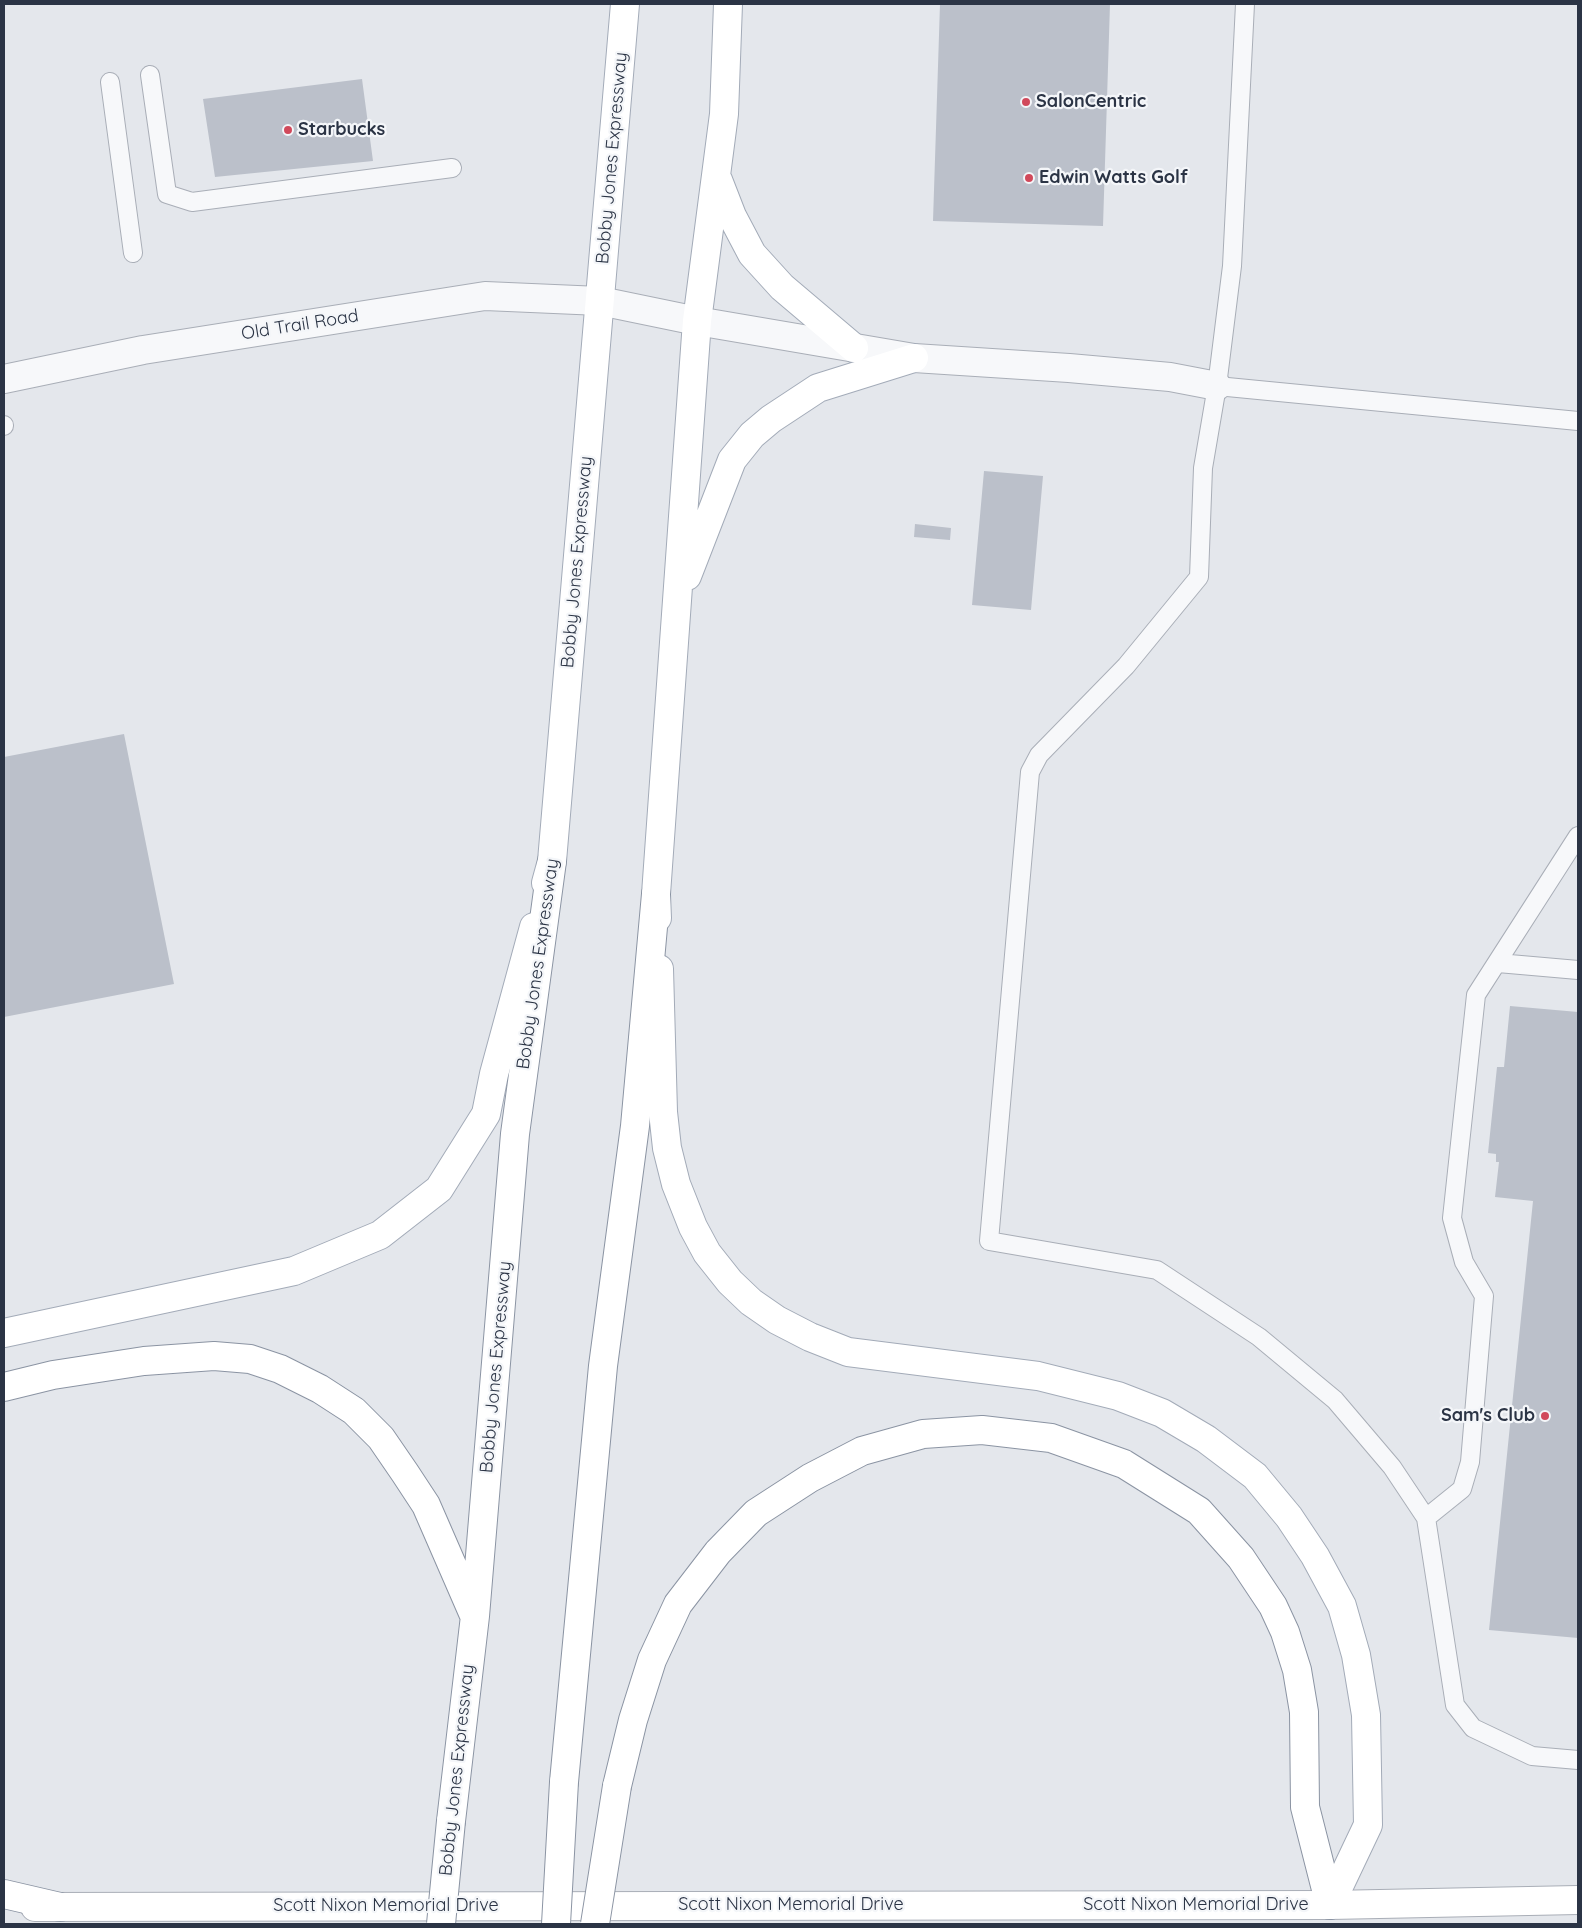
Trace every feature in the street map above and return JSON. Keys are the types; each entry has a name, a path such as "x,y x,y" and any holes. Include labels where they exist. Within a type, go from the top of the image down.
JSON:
{"main road":[{"name":"Bobby Jones Expressway","path":"441,1924 475,1616 515,1134 552,861 625,4"},
{"path":"556,1924 564,1782 603,1366 635,1126 656,894 697,321 724,114 728,4"},
{"path":"717,178 732,216 752,254 782,287 854,348"},
{"path":"677,600 732,460 752,434 818,388 914,358"},
{"path":"4,1333 294,1272 380,1235 439,1189 486,1114 494,1074 552,861"},
{"path":"656,894 663,1112 666,1148 676,1184 693,1227 707,1253 730,1282 751,1302 777,1320 810,1337 848,1352 1038,1376 1118,1396 1162,1413 1206,1439 1255,1476 1289,1517 1316,1556 1342,1606 1356,1655 1366,1715 1368,1825 1332,1914"},
{"path":"4,1387 53,1375 144,1362 214,1356 250,1359 280,1369 320,1388 354,1411 382,1438 426,1505 475,1616"},
{"path":"595,1924 617,1786 633,1720 652,1660 678,1604 718,1552 756,1513 810,1478 862,1451 923,1434 982,1430 1051,1438 1124,1464 1199,1511 1242,1558 1273,1606 1285,1632 1297,1670 1304,1712 1305,1807 1332,1914"},
{"path":"4,1894 60,1907"},
{"name":"Scott Nixon Memorial Drive","path":"4,1907 1332,1914 1578,1900"}],"street":[{"name":"Old Trail Road","path":"4,379 143,350 485,296 600,301 697,321 914,358 1170,377 1217,386"}],"lane":[{"path":"1245,4 1232,266 1217,386 1203,468 1199,577 1126,666 1039,755 1030,772 989,1241 1157,1270 1259,1337 1335,1400 1392,1467 1426,1518 1455,1705 1473,1728 1532,1756 1578,1760"},
{"path":"150,75 167,194 192,202 452,168"},
{"path":"110,82 133,253"},
{"path":"1217,386 1578,421"},
{"path":"1426,1518 1462,1488 1470,1462 1484,1296 1464,1262 1452,1218 1476,995 1578,836"},
{"path":"1498,963 1578,970"}],"building":[{"path":"940,4 1110,4 1103,226 933,221"},
{"name":"Starbucks","path":"362,79 373,161 215,177 203,99"},
{"path":"984,471 1043,476 1031,610 972,605"},
{"path":"915,524 951,528 950,540 914,537"},
{"path":"124,734 174,984 4,1017 4,757"},
{"name":"Sam's Club","path":"1510,1006 1578,1012 1578,1638 1489,1630 1533,1201 1495,1197 1499,1162 1496,1162 1496,1154 1488,1153 1497,1067 1504,1067"}],"place":[{"name":"SalonCentric","path":"1026,102"},
{"name":"Starbucks","path":"288,130"},
{"name":"Edwin Watts Golf","path":"1029,178"},
{"name":"Sam's Club","path":"1545,1416"}]}
